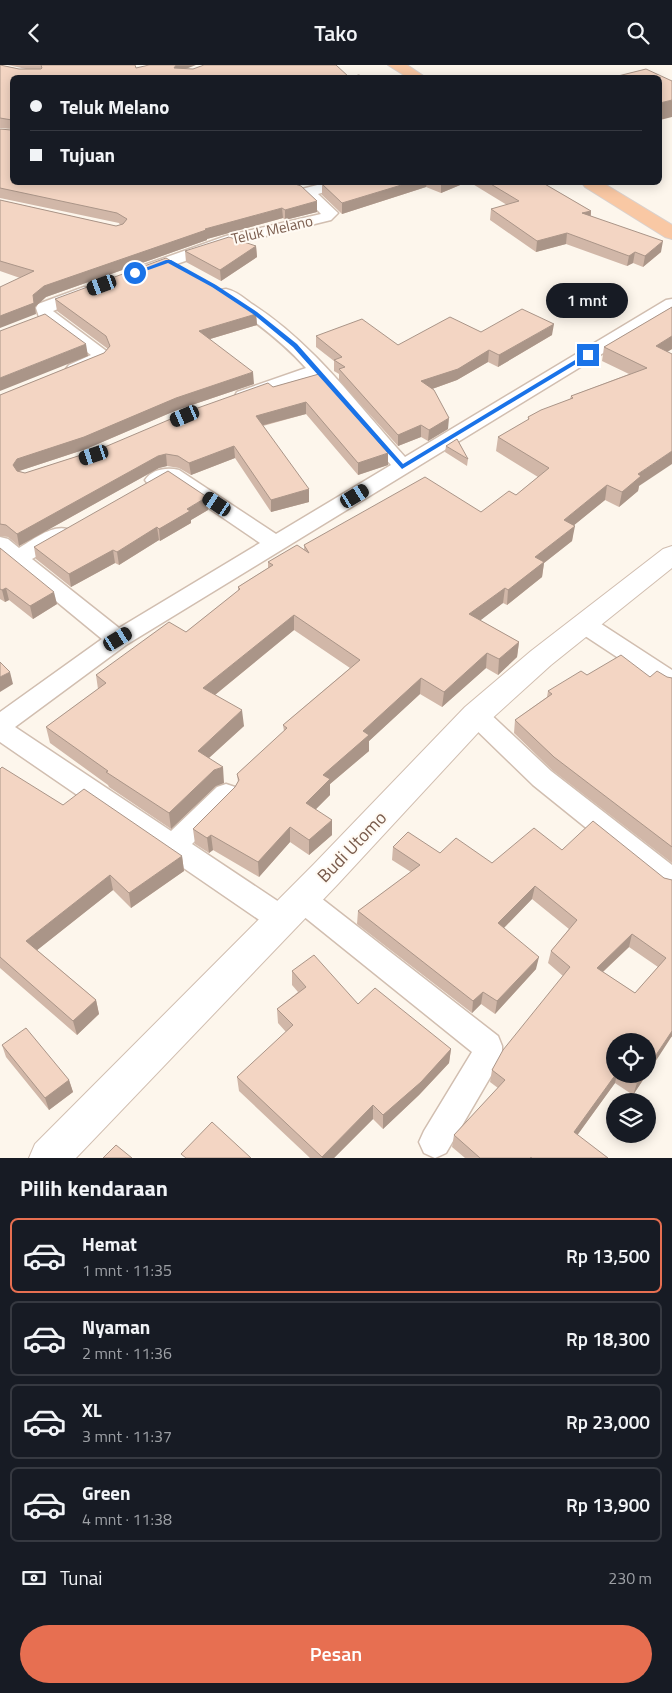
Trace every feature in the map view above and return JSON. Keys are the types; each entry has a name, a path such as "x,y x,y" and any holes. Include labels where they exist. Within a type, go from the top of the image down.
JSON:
{"highway":[{"path":"396,65 414,75"},
{"path":"594,185 672,233"}],"street":[{"name":"Teluk Melano","path":"124,277 232,239 330,215 330,213 300,189 327,185"},
{"path":"168,261 191,274"},
{"path":"214,286 262,318 295,345 402,467"},
{"path":"63,374 99,359 101,356 100,353 45,313 44,308 97,287"},
{"path":"0,725 118,639 672,304"},
{"path":"33,323 49,316"},
{"path":"230,401 318,370"},
{"path":"138,490 164,475 172,474 276,544"},
{"path":"18,558 78,524"},
{"path":"0,544 118,639"},
{"name":"Budi Utomo","path":"49,1158 292,909 476,715 541,658 672,555"},
{"path":"584,624 672,682"},
{"path":"476,715 542,778 672,881"},
{"path":"0,729 173,846 292,909 487,1046 487,1057 435,1142"},
{"path":"173,846 226,795"}],"building":[{"path":"0,65 19,69 41,69 41,65 135,65 136,68 149,65 176,65 174,68 193,69 204,65 336,65 347,75 10,75 10,120 0,118"},
{"path":"646,69 659,75 622,75"},
{"path":"662,76 672,81 672,100 662,102"},
{"path":"0,129 10,130 10,185 298,185 317,201 285,210 282,208 205,229 44,286 33,295 34,303 0,316 0,287 34,271 0,261 0,200 116,226 123,224 127,219 117,213 0,188"},
{"path":"323,185 401,185 342,203"},
{"path":"492,185 546,185 591,211 582,213 663,241 645,256 635,252 629,256 567,233 537,241 491,209 519,201"},
{"path":"229,237 256,246 220,270 185,251"},
{"path":"166,258 221,290 256,314 199,331 253,372 176,398 84,437 17,459 13,465 17,471 25,473 100,449 192,410 268,383 273,387 319,374 388,453 358,463 306,402 256,416 309,489 271,500 234,446 189,463 178,456 166,454 158,456 17,534 6,525 0,524 0,395 104,353 110,346 106,336 55,299"},
{"path":"672,307 672,336 656,346 672,354 672,451 638,474 641,476 622,492 607,485 564,520 575,526 535,557 544,562 508,590 505,588 469,614 519,642 499,659 487,653 444,692 421,678 363,731 369,735 323,775 330,779 306,803 332,820 309,840 290,827 258,862 211,835 207,838 193,829 235,787 239,780 237,774 287,728 283,725 360,660 294,615 203,688 242,710 198,751 223,767 214,770 169,813 106,772 108,771 46,727 106,683 96,675 169,622 186,632 240,589 238,587 273,565 268,562 297,545 309,553 304,545 425,477 481,512 509,491 516,495 549,468 498,437 541,410 573,398 571,396 647,368 604,347"},
{"path":"522,309 554,324 499,355 489,350 458,369 421,381 434,390 449,418 429,430 421,425 398,435 339,369 345,367 334,360 342,357 316,336 362,319 398,345 450,317 481,332"},
{"path":"45,314 86,344 0,378 0,331"},
{"path":"457,439 468,459 446,446"},
{"path":"168,471 207,497 187,509 190,511 159,529 157,527 117,552 113,550 69,574 34,547"},
{"path":"0,548 54,592 30,606 6,588 0,589"},
{"path":"621,655 650,677 657,671 672,678 672,847 554,757 515,720 552,694 548,691 581,671 587,675"},
{"path":"0,662 10,672 0,677"},
{"path":"2,767 63,805 84,789 182,856 129,893 110,875 26,941 96,1000 73,1021 0,957 0,769"},
{"path":"593,821 664,878 672,880 672,1031 656,1055 656,1033 606,1033 606,1083 609,1083 574,1132 608,1158 480,1158 454,1135 505,1080 492,1070 503,1050 570,967 551,951 577,920 535,886 498,923 539,957 497,1001 483,992 473,1001 358,911 420,865 393,847 408,832 440,853 456,838 492,863 534,828 562,850","holes":["632,934 666,958 635,993 597,968"]},
{"path":"314,955 358,1004 375,988 451,1049 421,1082 383,1115 373,1105 322,1157 237,1077 293,1025 277,1009 306,987 292,971"},
{"path":"26,1028 69,1080 45,1098 2,1045"},
{"path":"212,1122 251,1158 186,1158 181,1154"},
{"path":"116,1145 132,1158 103,1158"}],"route":[{"path":"135,273 168,261 214,286 255,313 295,345 402,467 588,355"}]}
